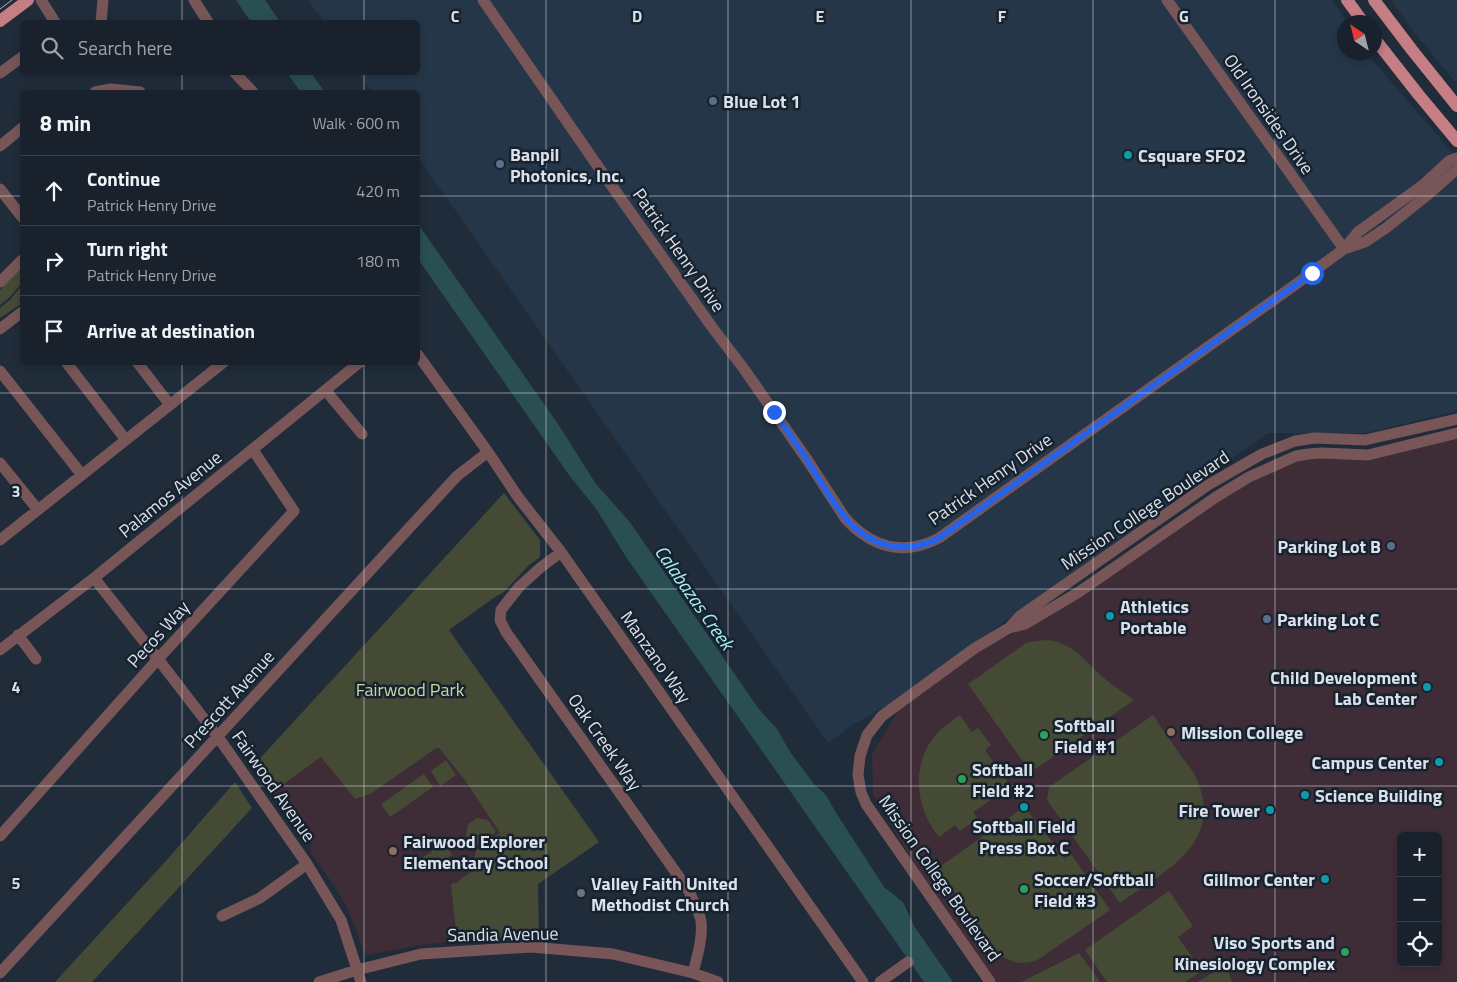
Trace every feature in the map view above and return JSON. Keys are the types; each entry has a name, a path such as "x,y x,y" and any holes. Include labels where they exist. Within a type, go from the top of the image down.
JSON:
{"main road":[{"path":"0,20 28,0"},
{"path":"1347,0 1358,15"},
{"path":"1374,0 1457,106"},
{"path":"1382,48 1457,141"}],"street":[{"path":"41,0 54,20"},
{"path":"101,20 102,0"},
{"path":"194,0 207,20"},
{"name":"Patrick Henry Drive","path":"483,0 616,192 759,390 836,505 852,525 876,543 905,548 924,544 939,538 1276,299 1344,249 1358,232 1412,193 1449,161 1457,158"},
{"name":"Old Ironsides Drive","path":"1167,0 1344,249"},
{"path":"0,73 20,58"},
{"path":"237,75 251,90"},
{"path":"106,90 121,90"},
{"path":"0,146 20,130"},
{"name":"Patrick Henry Drive","path":"1344,249 1365,242 1386,228 1457,169"},
{"path":"0,189 20,214"},
{"path":"0,282 20,262"},
{"path":"0,328 20,313"},
{"name":"Manzano Way","path":"420,358 518,496 561,552 864,982"},
{"path":"68,365 126,440"},
{"path":"139,365 170,405"},
{"path":"0,540 220,365"},
{"name":"Palamos Avenue","path":"0,650 94,578 356,365"},
{"path":"0,371 82,475"},
{"path":"326,391 362,434"},
{"name":"Mission College Boulevard","path":"990,982 870,812 861,792 858,766 865,740 874,725 882,716 976,648 1009,628 1020,616 1208,485 1262,454 1295,441 1315,438 1365,440 1457,418"},
{"name":"Mission College Boulevard","path":"1009,628 1025,624 1078,592 1216,497 1250,477 1296,456 1308,454 1368,455 1457,433"},
{"name":"Pecos Way","path":"0,836 158,658 294,511 253,450"},
{"name":"Prescott Avenue","path":"0,974 457,476 488,452"},
{"path":"0,463 38,510"},
{"name":"Oak Creek Way","path":"561,552 519,587 501,610 500,620 506,632 689,892 700,921 701,936 693,973"},
{"name":"Fairwood Avenue","path":"94,578 218,737 307,864 341,920 360,982"},
{"path":"18,635 36,659"},
{"path":"222,916 260,898 307,864"},
{"name":"Sandia Avenue","path":"319,982 357,970 422,954 531,947 613,954 693,973 718,982"},
{"path":"880,982 908,962"}],"shaded area":[{"path":"236,0 265,0 279,20 250,20"},
{"path":"308,0 1332,0 1342,15 1337,15 1337,60 1372,60 1457,158 1457,411 1366,433 1268,433 888,705 854,724 828,743 420,160 420,90 371,90 359,75 420,75 420,20 323,20"},
{"path":"1391,0 1457,0 1457,84 1413,31"},
{"path":"288,75 312,75 324,90 300,90"},
{"path":"420,227 558,424 596,484 629,521 758,708 777,729 790,752 814,784 826,795 884,887 903,902 914,926 953,982 924,982 626,557 597,510 569,475 420,262"},
{"name":"Mission College","path":"1457,438 1457,982 996,982 920,874 873,795 872,754 899,709 977,653 1024,628 1211,505 1278,469 1304,459"},
{"name":"Fairwood Explorer Elementary School","path":"439,748 463,778 501,833 476,850 474,870 452,886 456,941 415,946 368,955 364,952 354,924 337,890 310,852 311,842 278,795 270,794 321,757 372,793"}],"green space":[{"path":"20,268 20,285 0,305 0,290"},
{"path":"20,288 20,305 0,318 0,308 10,300"},
{"name":"Fairwood Park","path":"504,493 540,540 540,557 529,565 504,592 449,630 599,842 538,884 539,939 457,942 451,885 473,870 476,850 500,833 464,779 439,748 372,793 355,799 321,757 270,794 252,767"},
{"name":"Softball Field #1","path":"1050,640 1074,650 1105,679 1134,700 1034,770 1028,769 968,684 1026,643"},
{"name":"Softball Field #2","path":"960,715 972,732 978,728 991,745 985,750 1008,783 1007,789 973,812 978,819 960,831 955,825 939,837 924,812 920,798 920,770 923,756 930,743 941,729"},
{"path":"1153,715 1195,775 1203,801 1203,821 1197,838 1186,853 1155,880 1120,903 1047,800 1049,787"},
{"path":"446,760 456,775 440,786 431,771"},
{"path":"424,774 433,787 390,817 381,804"},
{"path":"235,782 252,808 92,982 55,982 165,862"},
{"name":"Soccer/Softball Field #3","path":"1021,809 1027,810 1065,858 1071,854 1110,910 1039,959 1027,963 1009,960 994,949 938,868"},
{"path":"477,818 488,820 496,832 474,847 466,836 468,824"},
{"path":"444,843 452,855 431,870 422,858"},
{"path":"1169,891 1193,926 1178,937 1202,971 1185,982 1107,982 1085,950"},
{"path":"1079,953 1100,982 1021,982"},
{"path":"1226,965 1232,982 1197,982"}],"tram line":[{"path":"0,9 12,0"}],"place":[{"name":"Blue Lot 1","path":"713,101"},
{"name":"Csquare SFO2","path":"1128,155"},
{"name":"Banpil Photonics, Inc.","path":"500,164"},
{"name":"Parking Lot B","path":"1391,546"},
{"name":"Athletics Portable","path":"1110,616"},
{"name":"Parking Lot C","path":"1267,619"},
{"name":"Child Development Lab Center","path":"1427,687"},
{"name":"Mission College","path":"1171,732"},
{"name":"Softball Field #1","path":"1044,735"},
{"name":"Campus Center","path":"1439,762"},
{"name":"Softball Field #2","path":"962,779"},
{"name":"Science Building","path":"1305,795"},
{"name":"Softball Field Press Box C","path":"1024,807"},
{"name":"Fire Tower","path":"1270,810"},
{"name":"Fairwood Explorer Elementary School","path":"393,851"},
{"name":"Gillmor Center","path":"1325,879"},
{"name":"Soccer/Softball Field #3","path":"1024,889"},
{"name":"Valley Faith United Methodist Church","path":"581,893"},
{"name":"Viso Sports and Kinesiology Complex","path":"1345,952"}],"route":[{"path":"774,412 836,505 852,525 876,543 905,548 914,547 939,538 1312,273"}],"water label":[{"name":"Calabazas Creek","path":"695,597"}]}
